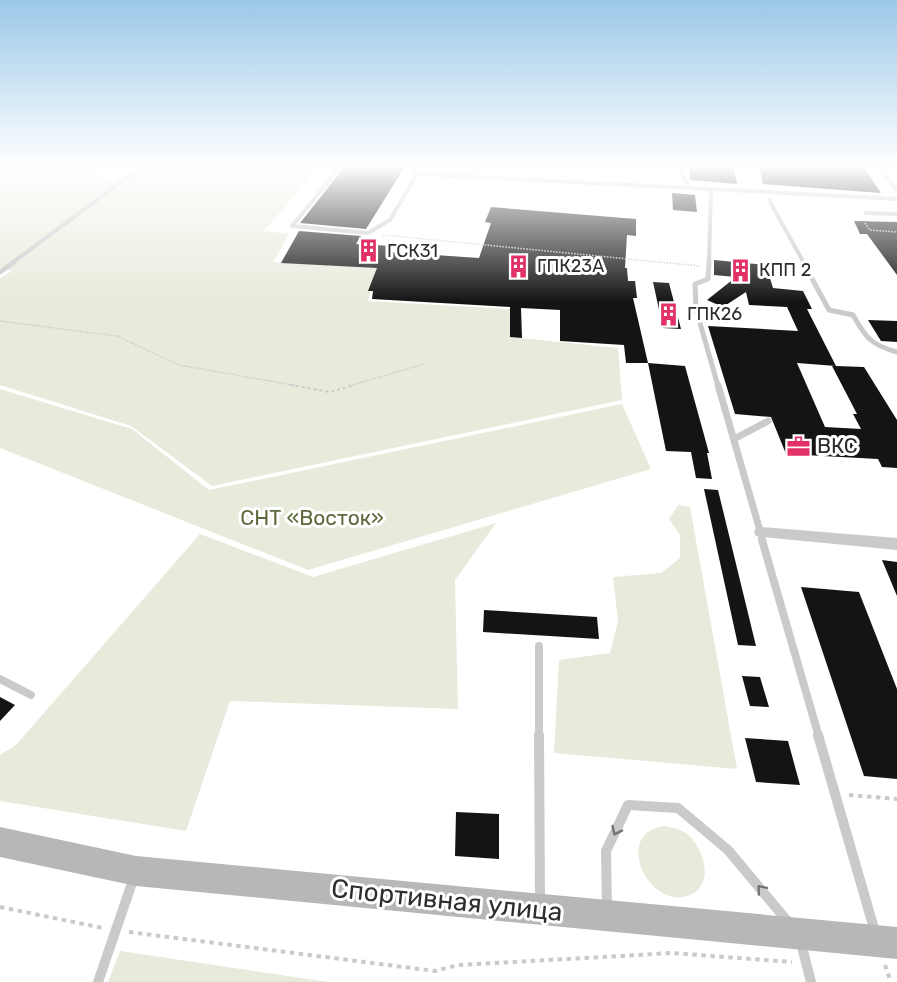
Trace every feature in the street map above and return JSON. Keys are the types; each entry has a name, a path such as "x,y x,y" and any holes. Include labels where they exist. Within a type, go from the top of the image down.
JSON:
{"street":[{"path":"761,532 897,544"},
{"name":"Спортивная улица","path":"0,842 136,871 540,908 802,949 887,942"}],"lane":[{"path":"0,272 82,211"},
{"path":"304,211 292,226 368,234 390,220 395,211"},
{"path":"710,211 708,279 695,284 696,309 835,793 887,942"},
{"path":"775,211 829,310 853,315 869,343 877,348 897,352"},
{"path":"866,213 897,214"},
{"path":"734,439 768,421"},
{"path":"539,646 540,908"},
{"path":"0,679 31,695"},
{"path":"607,917 606,851 628,806 678,808 728,850 802,949 811,982"},
{"path":"98,982 136,871"}],"path":[{"path":"863,220 870,230 897,232"},
{"path":"368,234 708,267"},
{"path":"0,321 117,336 179,365 330,392 424,364"},
{"path":"835,793 897,799"},
{"path":"0,907 116,930 435,971 458,965 672,953 802,949"},
{"path":"888,973 891,982"}],"green space":[{"path":"0,211 281,211 264,231 289,234 273,262 377,268 368,301 510,309 511,337 618,348 622,400 212,486 131,426 0,385 0,278 12,271 0,268"},
{"name":"СНТ «Восток»","path":"0,389 132,429 209,490 622,404 651,469 308,570 0,448"},
{"path":"678,505 690,507 737,769 554,753 559,660 610,653 618,621 613,577 661,573 680,558 680,535 669,519"},
{"path":"496,523 455,580 458,709 230,701 186,831 0,801 0,755 16,745 200,534 313,577"},
{"path":"664,826 686,833 702,855 705,874 703,882 690,895 675,897 662,893 650,883 642,870 638,856 640,843 648,832"},
{"path":"120,951 328,982 108,982"}],"building":[{"path":"310,211 377,211 366,229 300,223"},
{"path":"489,211 537,211 636,219 636,236 627,235 625,268 627,268 628,281 635,281 637,298 633,298 648,363 626,363 624,345 560,341 560,310 521,308 522,338 510,337 510,307 372,299 373,291 368,291 377,268 281,263 299,231 361,236 356,244 393,246 391,252 479,258 491,223 485,222"},
{"path":"854,221 897,222 897,275 867,234 860,234"},
{"path":"714,260 766,265 773,288 803,291 812,309 807,309 836,366 864,367 897,420 897,468 882,467 878,459 786,454 771,417 735,414 708,326 798,331 787,307 749,305 746,292 723,307 707,300 736,277 714,275","holes":["797,363 836,366 832,366 857,414 853,414 861,429 825,427"]},
{"path":"653,282 669,283 681,329 663,328"},
{"path":"868,320 897,321 897,342 881,341"},
{"path":"648,363 685,366 709,453 707,453 712,479 696,478 691,452 666,451"},
{"path":"704,489 718,490 756,646 738,645"},
{"path":"882,560 897,562 897,596"},
{"path":"801,587 859,592 897,689 897,779 864,776"},
{"path":"484,610 597,617 599,639 483,632"},
{"path":"742,676 760,677 769,707 750,706"},
{"path":"0,697 15,705 0,721"},
{"path":"745,738 788,741 800,785 756,782"},
{"path":"456,812 499,814 499,859 455,856"}],"place":[{"name":"ГСК31","path":"369,251"},
{"name":"ГПК23А","path":"519,266"},
{"name":"КПП 2","path":"741,270"},
{"name":"ГПК26","path":"669,314"},
{"name":"ВКС","path":"799,446"}]}
